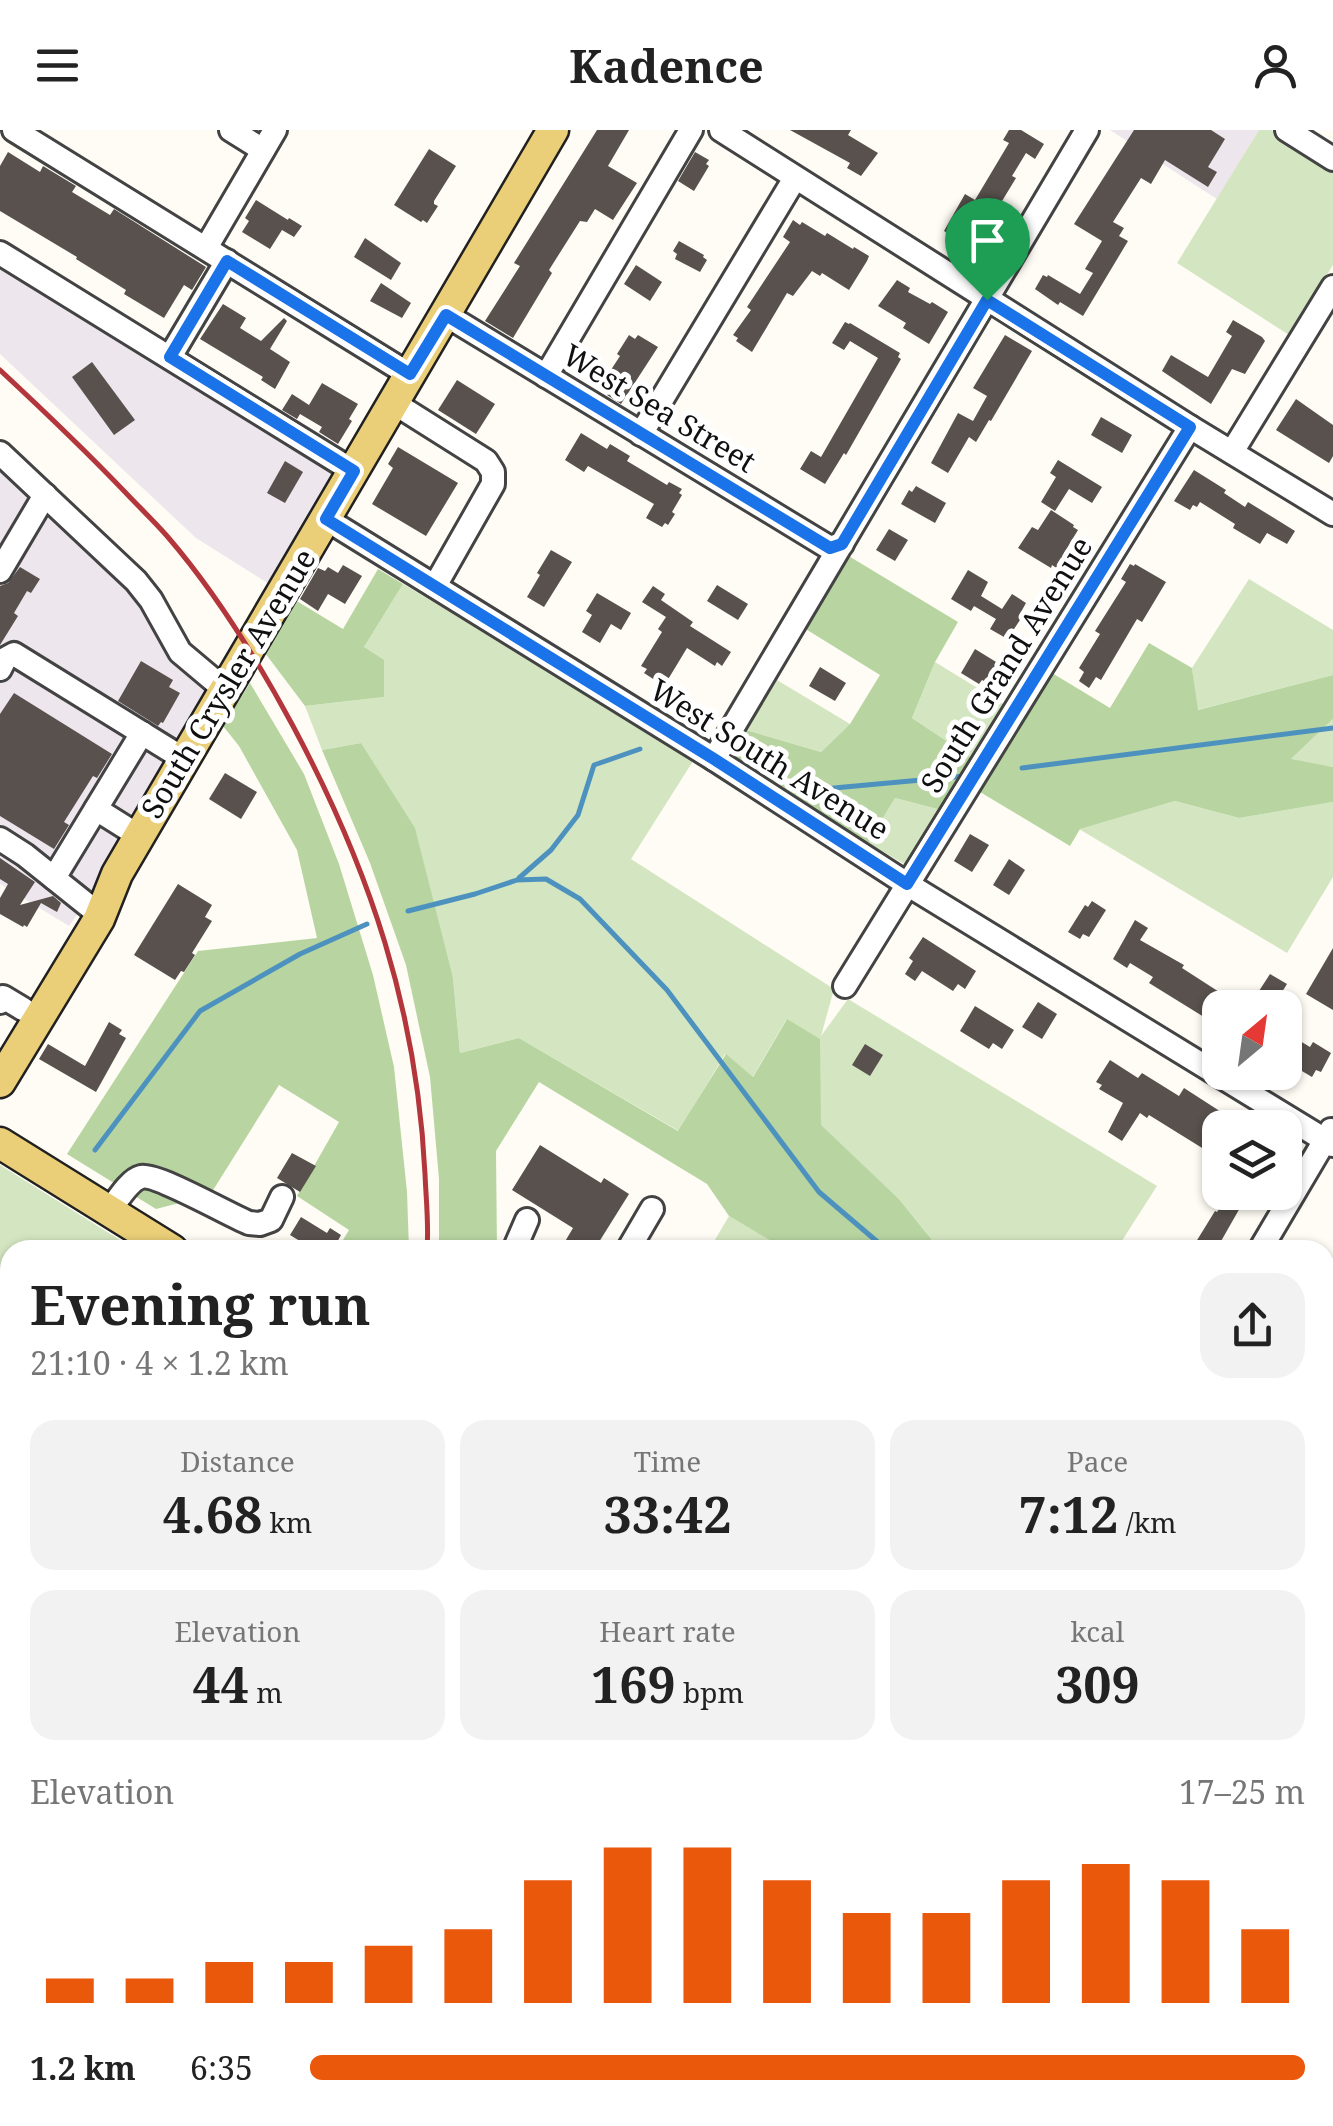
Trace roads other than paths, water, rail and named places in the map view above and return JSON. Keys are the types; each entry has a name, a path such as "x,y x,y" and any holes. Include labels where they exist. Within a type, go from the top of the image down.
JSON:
{"main road":[{"name":"South Crysler Avenue","path":"0,1082 99,920 117,874 552,130"},
{"name":"South Crysler Avenue","path":"0,1044 6,1000 117,874"},
{"path":"0,1144 156,1240"}],"street":[{"path":"14,130 410,374"},
{"path":"206,248 269,140 232,130"},
{"path":"546,376 691,130"},
{"path":"714,759 1087,130"},
{"path":"1287,130 1333,158"},
{"path":"724,131 987,300 1333,514"},
{"path":"642,434 795,178"},
{"path":"0,254 354,471"},
{"path":"170,357 227,261"},
{"path":"1232,452 1333,287"},
{"name":"West Sea Street","path":"446,315 830,548 842,544"},
{"path":"394,403 486,461 493,472 493,484 435,586"},
{"name":"South Grand Avenue","path":"845,986 1190,427"},
{"path":"0,454 136,581 180,652 224,690"},
{"path":"0,570 44,495"},
{"name":"West South Avenue","path":"326,519 714,759 907,884 1330,1138"},
{"path":"0,668 14,654 184,759"},
{"path":"54,878 142,733"},
{"path":"96,809 139,836"},
{"path":"0,839 90,906"},
{"path":"1266,1240 1330,1138"},
{"path":"109,1211 135,1180 144,1176 249,1223 271,1220 282,1197"},
{"path":"634,1240 652,1209"},
{"path":"518,1240 527,1220"}],"waterway":[{"path":"1022,768 1333,728"},
{"path":"519,878 551,850 578,815 594,765 640,749"},
{"path":"801,791 965,776"},
{"path":"408,911 517,880 546,879 580,899 667,990 819,1192 875,1240"},
{"path":"95,1150 200,1011 300,954 367,924"}],"railway":[{"path":"0,370 110,476 185,558 250,652 320,780 366,888 400,998 420,1114 427,1240"}]}
